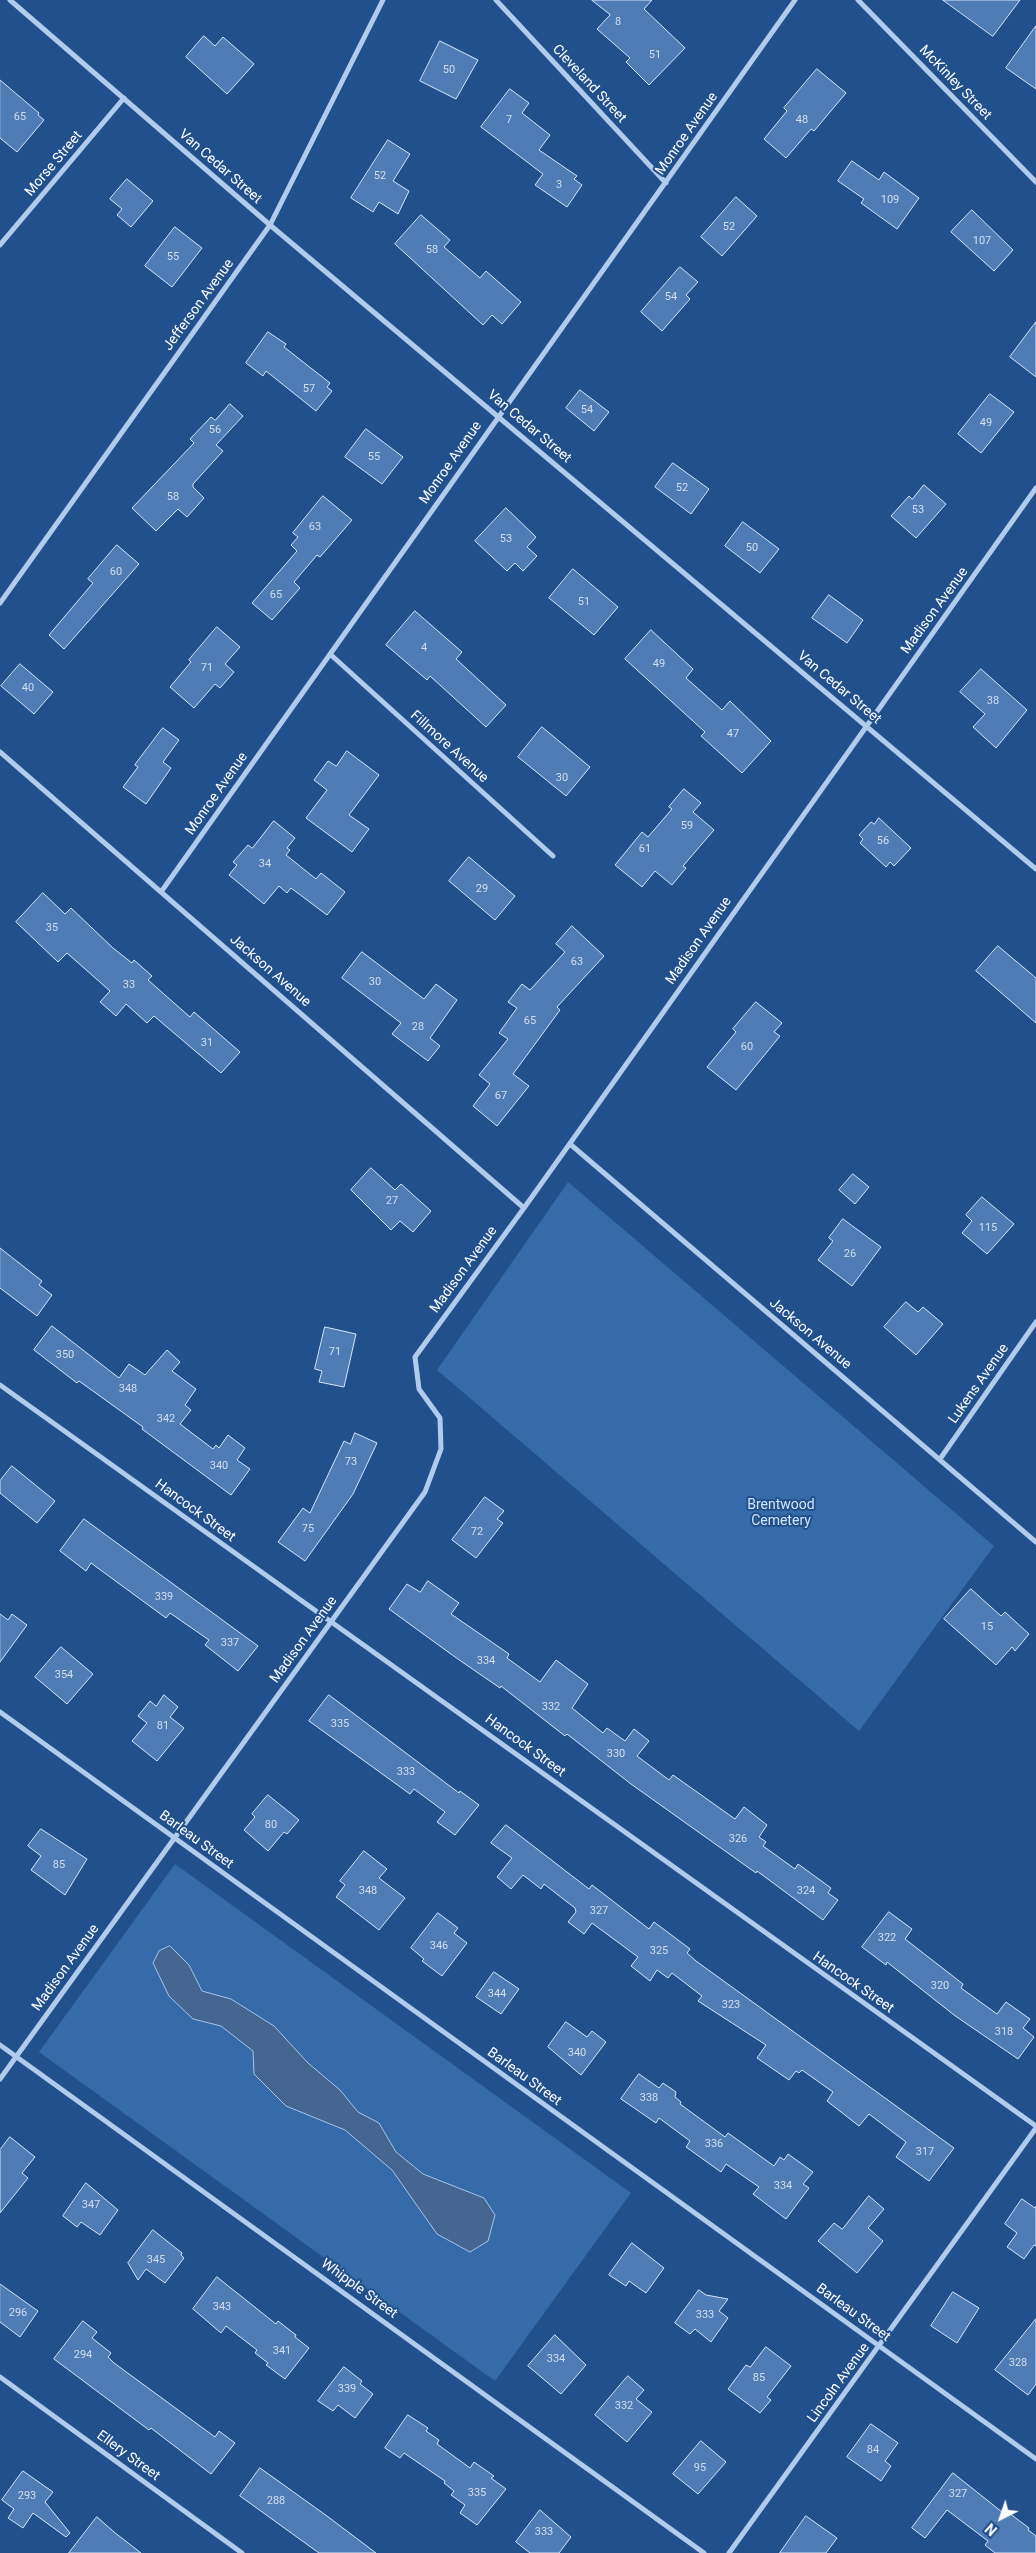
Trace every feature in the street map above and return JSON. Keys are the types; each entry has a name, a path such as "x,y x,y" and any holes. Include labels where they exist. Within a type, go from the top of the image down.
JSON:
{"street":[{"name":"Van Cedar Street","path":"10,0 270,226 1036,869"},
{"name":"Jefferson Avenue","path":"0,603 270,226 383,0"},
{"name":"Cleveland Street","path":"496,0 666,183"},
{"name":"Monroe Avenue","path":"161,892 795,0"},
{"name":"McKinley Street","path":"858,0 1036,182"},
{"name":"Morse Street","path":"0,245 124,98"},
{"name":"Madison Avenue","path":"0,2079 425,1492 441,1449 440,1418 419,1389 415,1357 570,1144 1036,488"},
{"name":"Fillmore Avenue","path":"330,654 553,856"},
{"name":"Jackson Avenue","path":"0,752 524,1208"},
{"name":"Jackson Avenue","path":"570,1144 1036,1542"},
{"name":"Lukens Avenue","path":"940,1459 1036,1322"},
{"name":"Hancock Street","path":"0,1385 1036,2127"},
{"name":"Barleau Street","path":"0,1712 1036,2459"},
{"name":"Whipple Street","path":"0,2045 704,2553"},
{"name":"Lincoln Avenue","path":"729,2553 1036,2127"},
{"name":"Ellery Street","path":"0,2377 242,2553"}],"green space":[{"name":"Brentwood Cemetery","path":"568,1182 994,1546 859,1731 437,1370"},
{"path":"175,1864 631,2193 495,2381 39,2052"}],"shaded area":[{"path":"170,1946 189,1965 202,1991 231,1999 274,2026 308,2063 340,2090 358,2112 379,2123 396,2152 423,2174 484,2198 495,2215 488,2241 470,2252 437,2234 392,2170 345,2130 286,2106 254,2074 253,2051 221,2026 193,2019 169,1996 153,1963 159,1951"}],"building":[{"path":"592,0 652,0 644,9 685,48 649,85 626,62 630,58 597,29 610,15"},
{"path":"943,0 1020,0 993,36"},
{"path":"1036,26 1036,89 1006,68"},
{"path":"204,36 215,46 223,37 254,64 227,94 186,57"},
{"path":"440,41 478,60 456,99 420,81"},
{"path":"817,69 846,93 814,131 811,129 786,158 764,139 787,111 784,108"},
{"path":"0,80 39,113 38,115 44,120 17,152 0,138"},
{"path":"510,89 529,103 522,113 550,135 539,150 577,176 574,179 582,185 567,207 535,185 543,174 481,127"},
{"path":"388,140 410,154 393,181 409,191 398,214 379,202 373,212 351,198"},
{"path":"852,161 879,180 884,172 919,198 897,229 861,203 864,199 838,181"},
{"path":"127,179 153,201 131,227 117,215 122,209 110,199"},
{"path":"736,197 757,216 722,256 701,237"},
{"path":"972,210 1013,250 994,271 951,232"},
{"path":"421,215 450,240 444,247 480,278 486,271 521,302 502,324 492,315 483,325 395,244"},
{"path":"175,227 202,248 172,287 145,266"},
{"path":"680,267 698,282 686,295 690,299 662,331 641,312"},
{"path":"1036,322 1036,377 1010,357"},
{"path":"268,332 286,344 284,347 330,383 327,387 332,391 316,411 266,371 263,376 246,363"},
{"path":"580,390 609,412 594,431 566,408"},
{"path":"990,394 1014,412 981,453 958,434"},
{"path":"230,404 243,416 216,445 223,451 193,484 193,487 204,498 187,517 178,509 156,531 132,508 194,443 190,439 211,417 215,420"},
{"path":"366,429 403,457 382,484 345,457"},
{"path":"673,463 709,489 691,514 655,487"},
{"path":"924,485 946,504 916,538 891,516 909,496 912,499"},
{"path":"323,496 352,520 320,557 317,555 294,582 300,588 272,620 252,603 297,551 291,545 298,537 293,533"},
{"path":"506,508 536,537 527,547 537,556 523,571 515,563 507,571 475,541"},
{"path":"743,522 779,549 760,573 725,546"},
{"path":"117,545 139,564 64,649 49,635 93,583 88,579"},
{"path":"573,569 618,607 594,635 549,598"},
{"path":"829,595 863,620 847,643 812,618"},
{"path":"415,611 462,652 456,659 506,705 486,727 430,676 427,680 386,645"},
{"path":"217,627 240,647 225,664 234,672 220,688 215,684 194,708 170,687 191,662 189,660"},
{"path":"651,630 693,669 686,678 722,710 730,701 771,741 742,773 701,736 705,732 625,659"},
{"path":"20,664 53,692 34,714 1,686"},
{"path":"981,669 1027,710 996,748 973,727 985,714 960,692"},
{"path":"542,727 590,767 566,796 518,757"},
{"path":"163,728 179,740 163,762 171,768 146,804 123,787 138,767 135,765"},
{"path":"347,751 379,775 349,815 369,829 352,852 306,818 327,790 314,780 328,761 336,766"},
{"path":"684,789 701,803 693,812 714,830 683,866 686,868 672,885 655,871 642,887 615,865 642,832 648,837 672,809 669,807"},
{"path":"879,818 911,848 894,866 890,862 886,867 860,843 863,839 859,835 871,822 874,824"},
{"path":"274,821 295,838 287,848 290,850 286,855 316,879 321,873 345,892 327,915 291,888 287,893 279,886 264,904 229,875 237,865 233,862 248,845 252,848"},
{"path":"469,857 515,896 495,920 449,881"},
{"path":"43,893 65,914 71,908 113,948 132,963 134,960 152,976 148,980 190,1017 194,1012 240,1052 221,1073 154,1016 147,1023 126,1004 116,1016 100,1002 110,991 67,953 58,962 16,922"},
{"path":"572,926 604,956 557,1007 560,1010 513,1074 529,1086 497,1126 473,1106 490,1084 479,1075 508,1039 499,1033 517,1008 508,1002 522,984 530,990 565,952 556,944"},
{"path":"998,946 1036,978 1036,1023 976,971"},
{"path":"362,952 424,999 436,984 457,1000 430,1038 440,1046 428,1061 392,1034 401,1023 342,978"},
{"path":"756,1002 782,1023 774,1032 780,1036 736,1090 707,1067 736,1032 733,1029"},
{"path":"371,1168 395,1190 401,1184 431,1211 413,1232 400,1221 391,1230 351,1190"},
{"path":"853,1174 869,1187 855,1204 839,1190"},
{"path":"982,1197 1014,1224 987,1254 962,1233 972,1221 966,1215"},
{"path":"843,1219 881,1247 852,1286 818,1260 833,1241 829,1238"},
{"path":"0,1248 42,1281 39,1285 52,1295 37,1316 0,1288"},
{"path":"906,1302 918,1312 923,1307 943,1324 916,1355 884,1327"},
{"path":"52,1326 119,1378 129,1364 145,1375 167,1350 180,1362 172,1371 196,1389 185,1405 191,1410 180,1424 213,1449 216,1445 219,1448 228,1435 245,1448 237,1460 250,1469 231,1495 142,1429 143,1427 79,1381 77,1383 34,1350"},
{"path":"325,1327 356,1334 344,1387 319,1382 322,1371 315,1369"},
{"path":"355,1433 377,1443 353,1494 305,1561 278,1542 303,1508 310,1513 344,1441 350,1444"},
{"path":"12,1466 55,1501 37,1523 0,1493 0,1481"},
{"path":"485,1497 504,1511 497,1519 503,1523 476,1558 452,1540"},
{"path":"84,1519 258,1646 238,1671 205,1645 209,1640 170,1613 166,1618 91,1563 86,1571 60,1551"},
{"path":"428,1581 459,1603 451,1614 509,1654 507,1658 540,1682 556,1660 588,1684 572,1708 603,1733 607,1728 625,1741 634,1729 649,1741 637,1756 669,1780 673,1775 735,1819 744,1807 767,1825 759,1837 766,1842 763,1846 795,1869 798,1864 831,1888 828,1893 838,1900 823,1920 757,1871 756,1873 631,1784 501,1686 500,1688 389,1609 407,1584 420,1592"},
{"path":"971,1589 1001,1616 1005,1612 1029,1634 1015,1651 1012,1647 996,1665 944,1619"},
{"path":"0,1614 8,1620 12,1614 27,1625 0,1662"},
{"path":"61,1647 93,1674 67,1704 35,1677"},
{"path":"164,1695 178,1707 170,1717 184,1728 157,1761 132,1741 147,1723 138,1716 150,1701 156,1706"},
{"path":"329,1695 459,1793 460,1791 479,1805 455,1835 437,1822 445,1812 414,1789 410,1794 309,1721"},
{"path":"268,1795 299,1820 287,1834 284,1832 268,1851 244,1830 255,1817 252,1814"},
{"path":"506,1825 589,1889 592,1885 649,1929 654,1922 690,1949 687,1953 696,1961 954,2148 929,2181 896,2157 906,2142 869,2114 859,2126 827,2101 833,2092 802,2070 799,2073 796,2071 789,2080 757,2058 766,2045 698,2001 702,1996 672,1973 668,1978 657,1970 650,1981 631,1966 638,1957 592,1923 584,1934 568,1922 576,1912 575,1908 544,1884 541,1889 523,1875 511,1889 497,1877 512,1858 491,1843"},
{"path":"41,1829 87,1859 65,1895 31,1870 41,1856 28,1846"},
{"path":"364,1851 387,1869 379,1878 405,1898 379,1930 336,1897 345,1885 340,1881"},
{"path":"889,1912 912,1929 905,1939 963,1984 961,1988 997,2014 1006,2002 1030,2019 1023,2028 1034,2037 1018,2059 954,2015 887,1962 886,1965 862,1947"},
{"path":"438,1913 458,1928 454,1933 467,1943 442,1976 422,1961 424,1959 411,1948"},
{"path":"494,1972 519,1989 501,2014 476,1997"},
{"path":"566,2022 587,2037 592,2031 606,2042 581,2075 548,2047"},
{"path":"639,2074 659,2088 663,2083 676,2092 675,2097 681,2102 680,2104 725,2137 728,2133 774,2166 780,2157 784,2160 788,2154 813,2172 803,2184 809,2188 786,2219 753,2194 759,2187 726,2164 721,2172 686,2147 690,2141 659,2118 656,2123 621,2099"},
{"path":"10,2137 35,2157 22,2173 28,2178 0,2213 0,2150"},
{"path":"86,2183 118,2210 100,2235 81,2222 77,2227 63,2216"},
{"path":"869,2196 884,2209 868,2228 883,2241 857,2273 818,2241 834,2223 842,2229"},
{"path":"1022,2199 1035,2208 1036,2206 1036,2246 1034,2245 1024,2259 1007,2247 1017,2233 1005,2224"},
{"path":"153,2230 182,2253 181,2255 184,2258 165,2283 146,2269 138,2280 128,2263"},
{"path":"632,2243 664,2268 646,2293 629,2281 626,2286 609,2275"},
{"path":"217,2277 276,2324 278,2321 309,2348 285,2379 266,2365 268,2363 255,2353 257,2350 226,2326 221,2333 193,2309"},
{"path":"0,2284 38,2311 20,2337 0,2322"},
{"path":"699,2290 706,2295 728,2299 719,2311 728,2318 711,2342 695,2329 690,2334 675,2323"},
{"path":"953,2292 979,2308 957,2343 931,2326"},
{"path":"1036,2319 1036,2384 1028,2395 995,2370"},
{"path":"83,2321 97,2332 92,2338 111,2353 108,2357 114,2363 215,2437 219,2431 235,2443 211,2474 151,2428 149,2430 54,2359"},
{"path":"555,2335 586,2365 561,2394 528,2366"},
{"path":"766,2347 791,2366 767,2397 771,2400 760,2413 728,2389 746,2365 750,2367"},
{"path":"344,2367 362,2381 360,2384 373,2394 355,2418 338,2405 333,2411 318,2401"},
{"path":"628,2376 644,2390 636,2399 652,2412 627,2442 595,2415"},
{"path":"408,2415 428,2428 426,2431 439,2440 437,2444 470,2468 474,2462 494,2476 491,2478 506,2489 477,2525 460,2513 465,2505 451,2495 454,2491 444,2483 445,2481 404,2453 400,2458 385,2448"},
{"path":"871,2424 898,2443 885,2461 891,2466 881,2481 847,2457"},
{"path":"701,2441 726,2462 698,2494 673,2474"},
{"path":"260,2468 376,2553 319,2553 240,2496"},
{"path":"23,2471 53,2492 45,2502 70,2533 66,2537 33,2513 23,2528 8,2518 14,2509 2,2500"},
{"path":"953,2473 1007,2516 1009,2513 1029,2528 1028,2530 1036,2536 1036,2553 995,2553 985,2545 988,2541 947,2510 925,2538 912,2528"},
{"path":"540,2510 571,2537 559,2553 530,2553 516,2542"},
{"path":"806,2516 837,2538 826,2553 780,2553"},
{"path":"97,2517 114,2532 141,2553 69,2553"}]}
